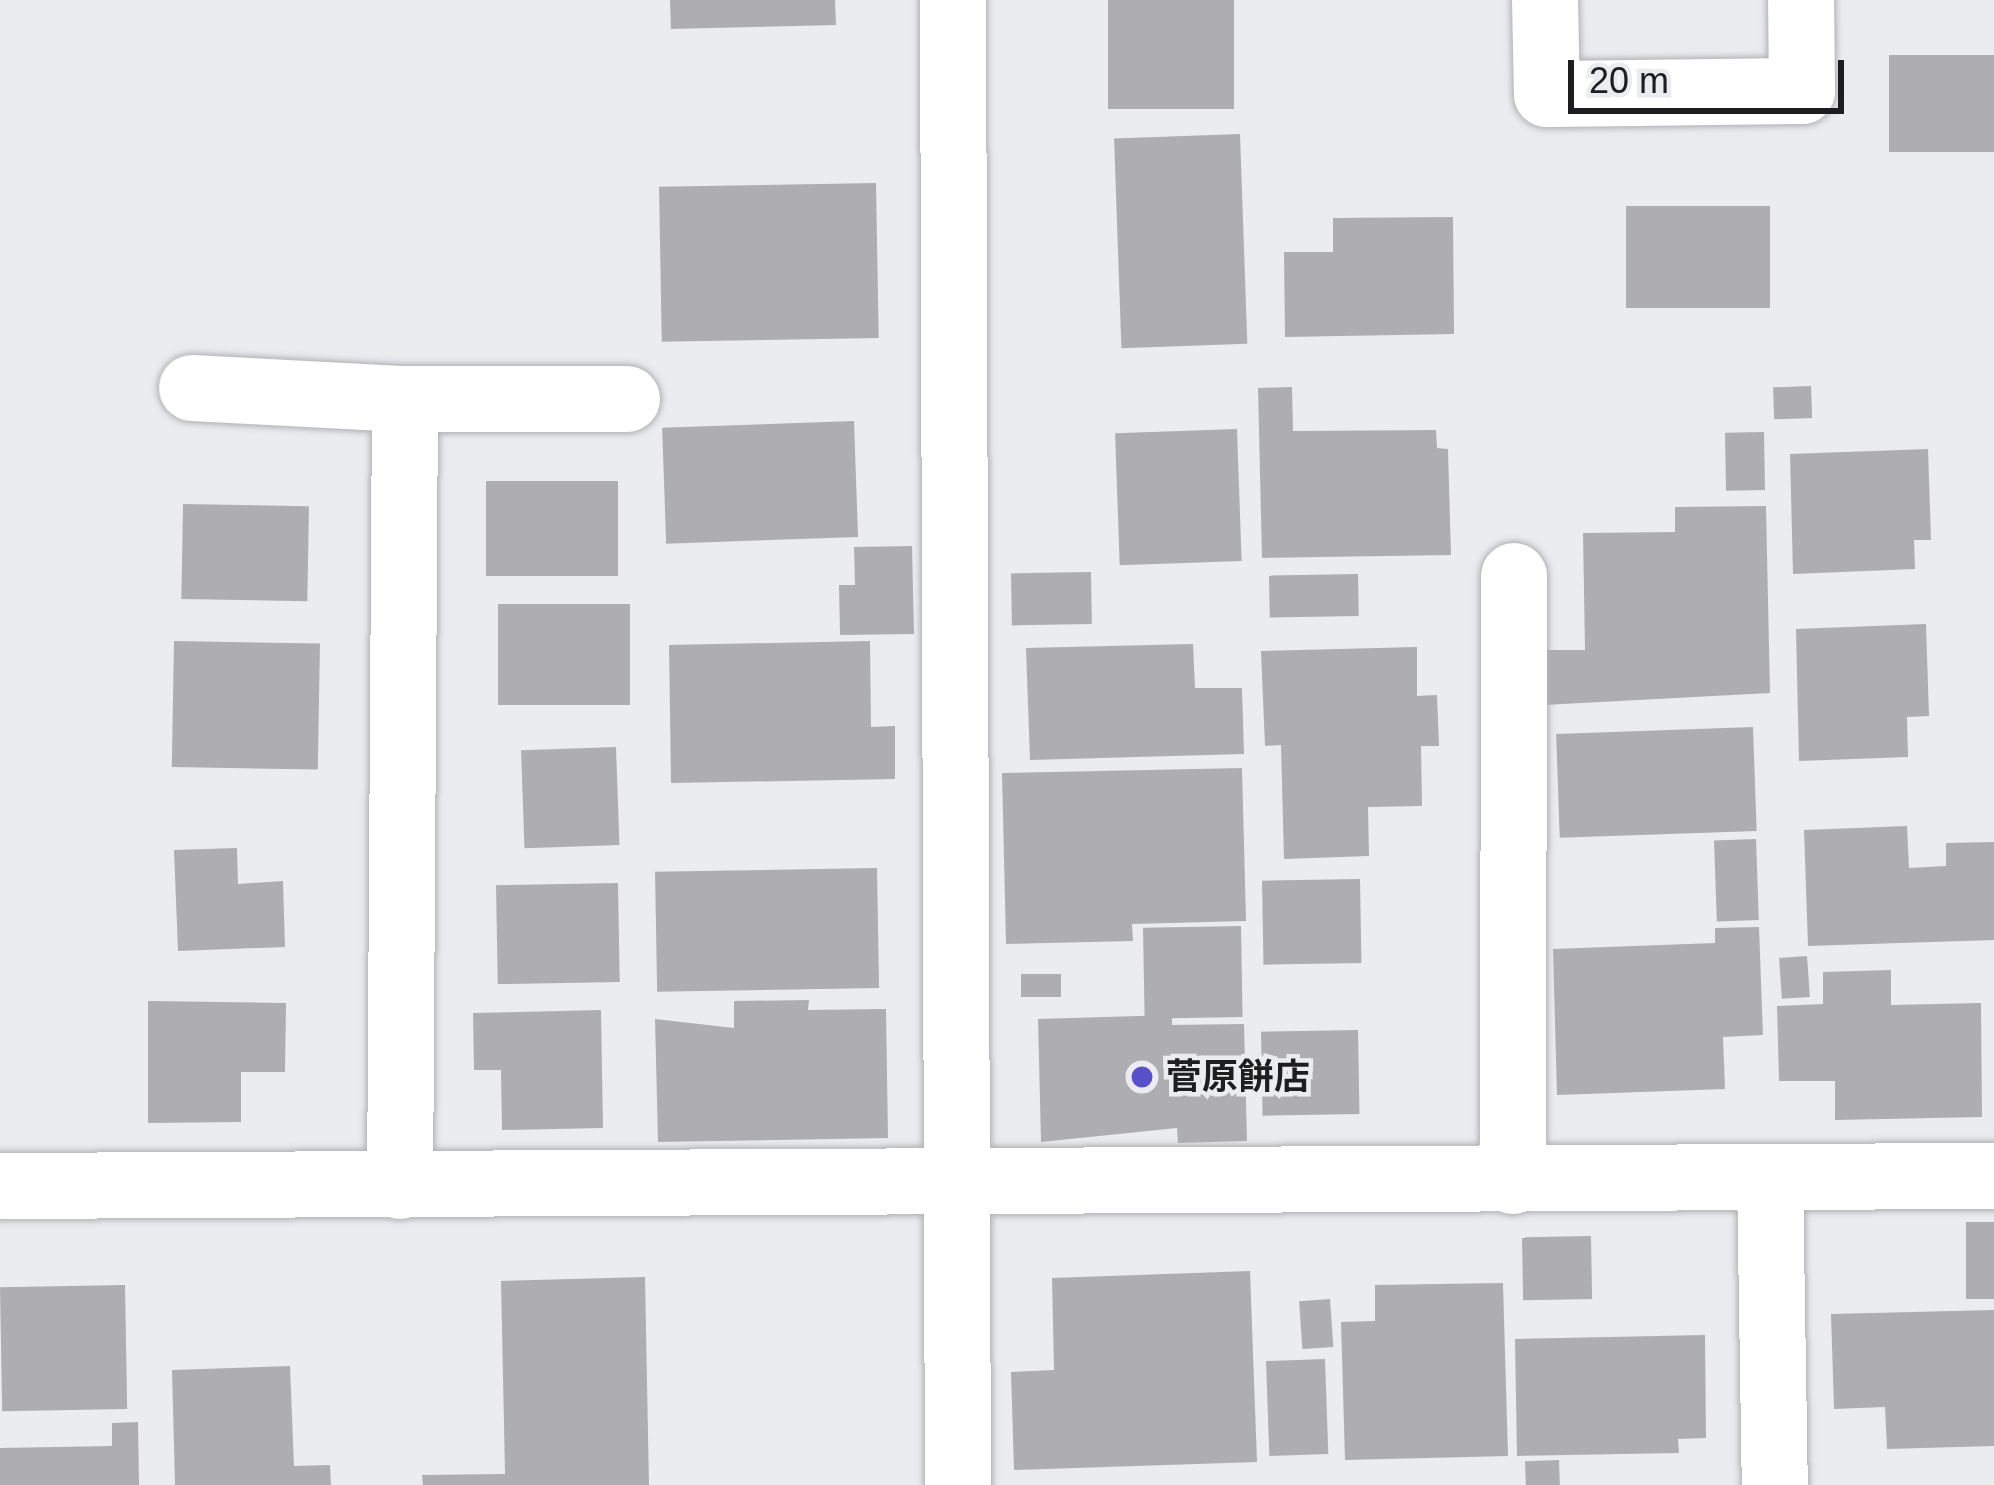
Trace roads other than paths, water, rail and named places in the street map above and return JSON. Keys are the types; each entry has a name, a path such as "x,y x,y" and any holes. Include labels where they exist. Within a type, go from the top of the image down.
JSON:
{"street":[{"path":"953,0 958,1485"},
{"path":"1545,0 1546,94 1802,91 1801,0"},
{"path":"191,388 405,400 627,399"},
{"path":"400,1186 405,400"},
{"path":"1513,1181 1514,576"},
{"path":"0,1186 956,1186 1994,1176"},
{"path":"1770,1178 1775,1485"}],"place":[{"name":"菅原餅店","path":"1142,1077"}]}
